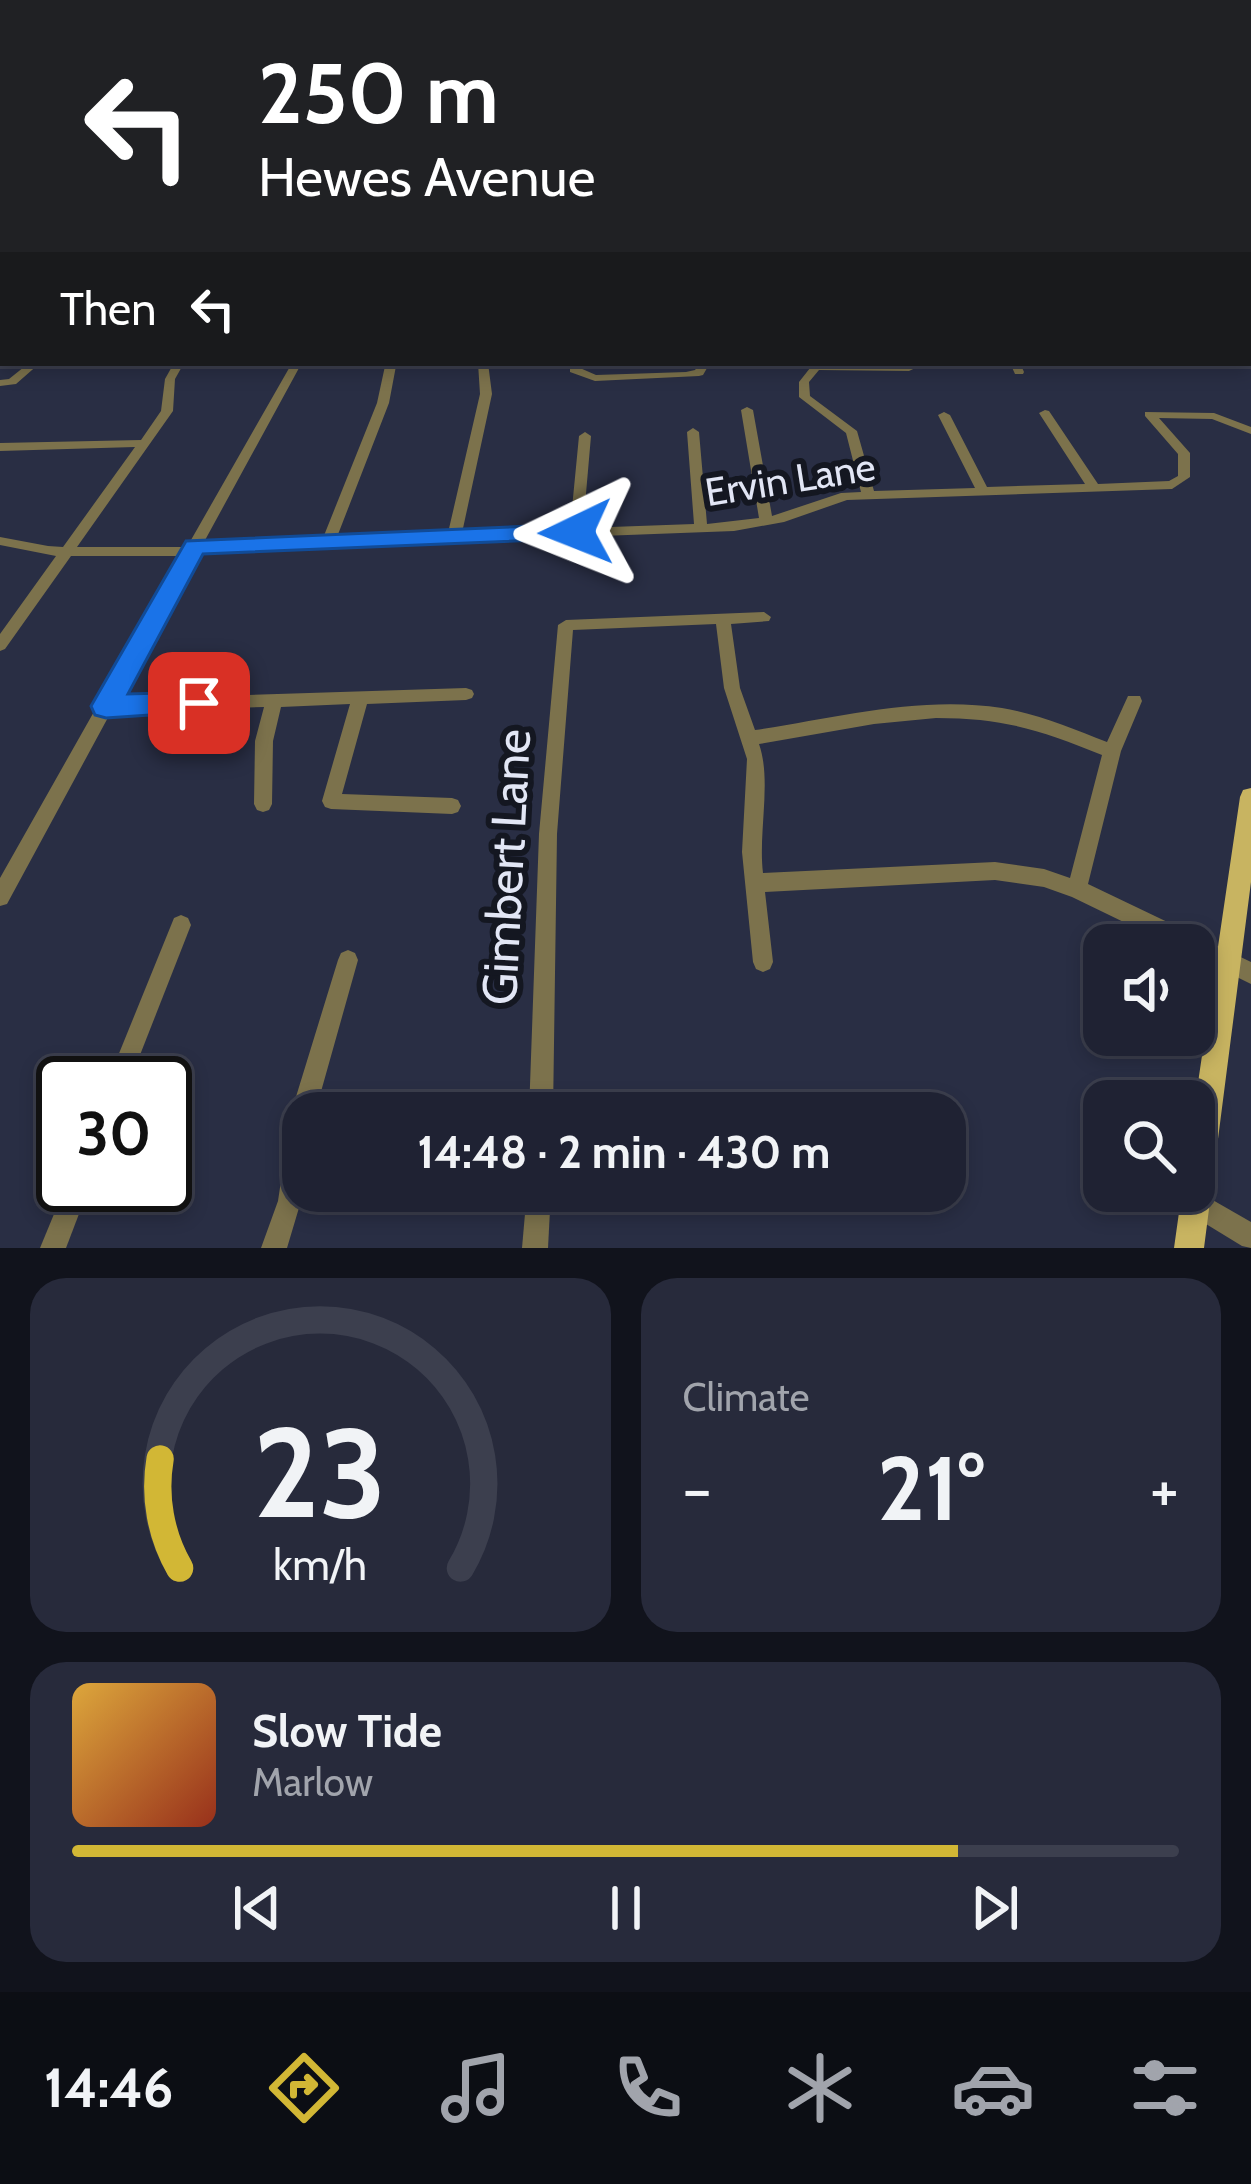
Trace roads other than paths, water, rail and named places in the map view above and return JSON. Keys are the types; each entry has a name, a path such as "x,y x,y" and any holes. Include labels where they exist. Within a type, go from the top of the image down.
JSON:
{"main road":[{"path":"1215,1102 1239,967 1251,797"},
{"path":"1189,1248 1196,1212"}],"street":[{"path":"0,645 167,411 170,380 177,366"},
{"path":"0,897 295,366"},
{"path":"329,541 383,403 390,366"},
{"path":"454,537 486,394 483,366"},
{"path":"575,366 581,376 595,378 686,375 699,373 703,366"},
{"path":"816,366 804,382 805,397 851,430 869,496"},
{"path":"848,366 914,366"},
{"path":"747,410 766,522"},
{"path":"1045,412 1095,489"},
{"name":"Ervin Lane","path":"0,541 67,552 193,550 701,528 766,522 832,499 1179,482 1185,472 1184,453 1149,414 1196,413 1251,431"},
{"path":"944,415 983,492"},
{"path":"693,432 701,528"},
{"path":"576,532 586,436"},
{"path":"0,447 146,443"},
{"path":"763,962 751,831 757,776 751,737 732,688 723,619 764,617"},
{"name":"Gimbert Lane","path":"542,1092 548,834 566,625 723,619"},
{"path":"106,706 466,694"},
{"path":"360,698 331,801 452,806"},
{"path":"263,804 264,742 274,700"},
{"path":"1077,889 1112,751 1134,701"},
{"path":"751,737 875,715 962,711 1042,724 1112,751"},
{"path":"754,883 995,871 1044,878 1077,889 1239,967"},
{"path":"129,1056 181,925"},
{"path":"309,1092 348,960"},
{"path":"53,1248 67,1212"},
{"path":"274,1248 287,1212"},
{"path":"535,1248 538,1212"},
{"path":"1210,1212 1251,1238"}]}
